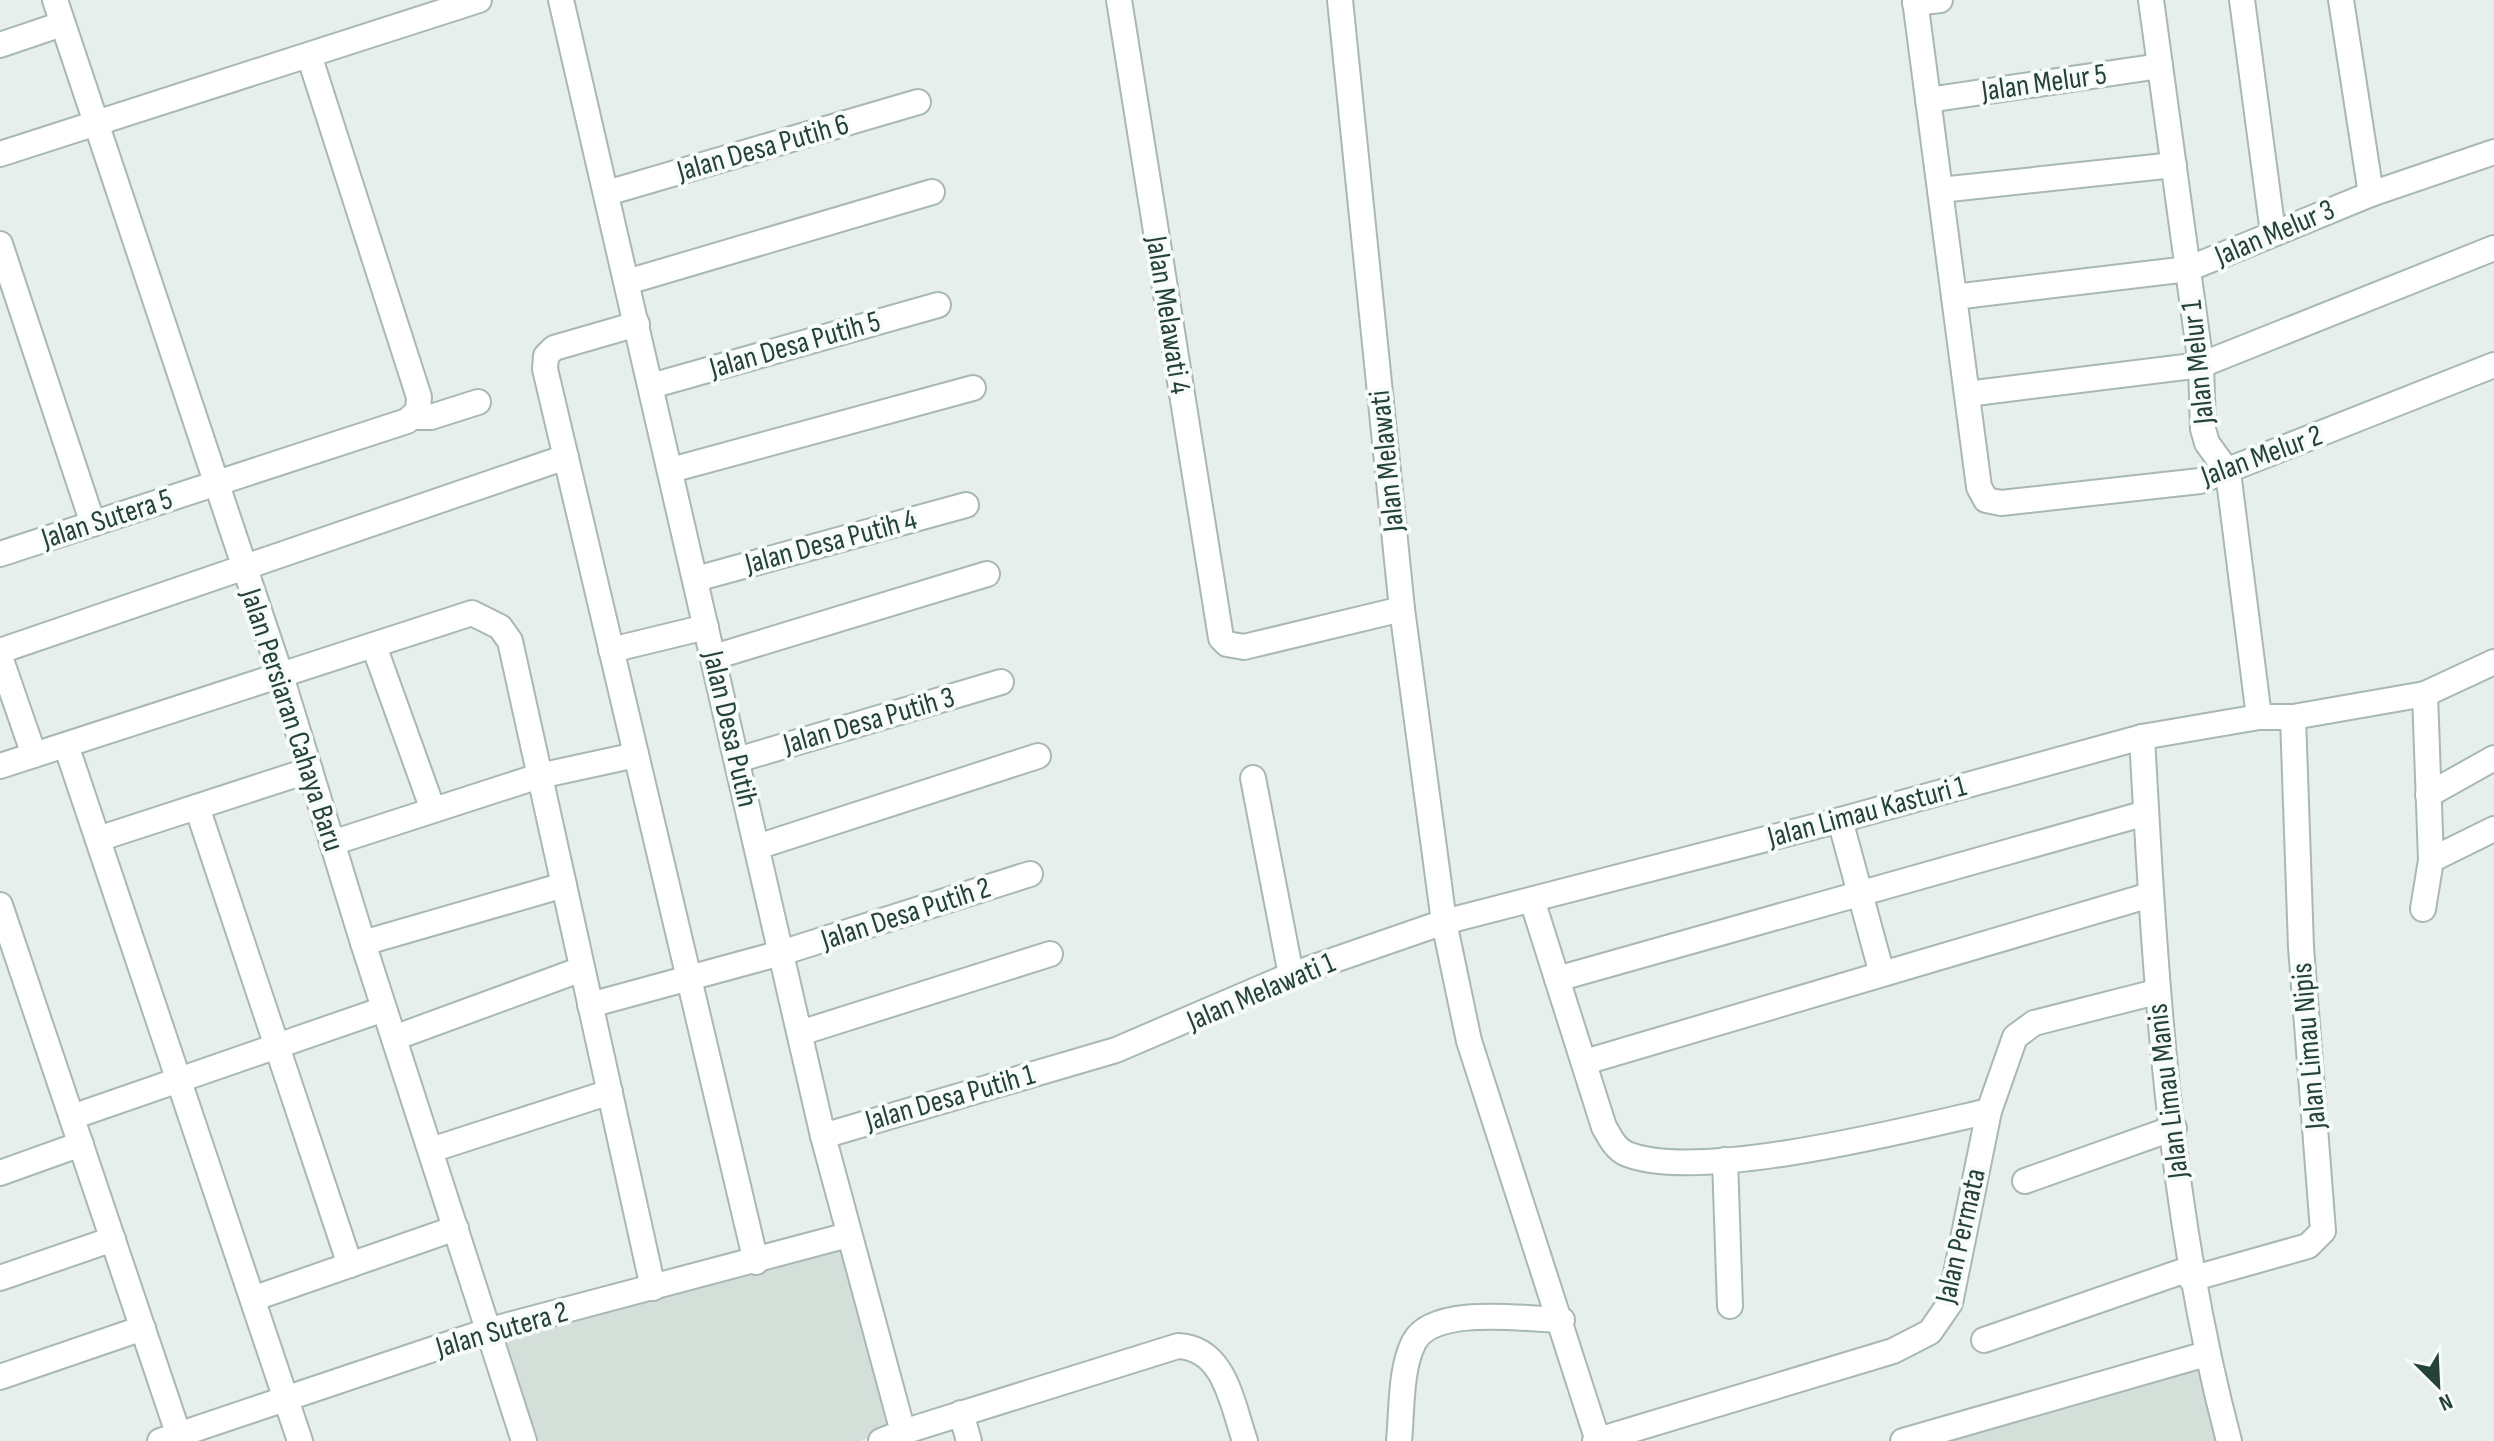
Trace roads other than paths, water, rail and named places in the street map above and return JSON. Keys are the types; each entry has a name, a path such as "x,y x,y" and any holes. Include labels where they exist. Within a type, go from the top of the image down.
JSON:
{"street":[{"name":"Jalan Persiaran Cahaya Baru","path":"55,0 281,676 363,943 524,1441"},
{"path":"0,154 479,0"},
{"name":"Jalan Desa Putih","path":"561,0 823,1136 860,1277 892,1436"},
{"name":"Jalan Melawati 4","path":"1119,0 1217,631 1227,644 1244,647 1402,609"},
{"name":"Jalan Melawati","path":"1340,0 1402,609 1444,922 1469,1041 1562,1320 1597,1441"},
{"path":"1940,0 1915,1 1967,394 2201,365 2494,248"},
{"name":"Jalan Melur 1","path":"2151,0 2201,365 2203,429 2207,443 2228,472 2259,717"},
{"path":"2242,0 2273,233"},
{"path":"2341,0 2371,194"},
{"path":"0,45 62,24"},
{"path":"309,55 419,397 420,404 413,417"},
{"name":"Jalan Melur 5","path":"1928,100 2160,66"},
{"name":"Jalan Desa Putih 6","path":"607,193 918,102"},
{"name":"Jalan Melur 3","path":"1954,297 2188,269 2371,194 2494,152"},
{"path":"1940,190 2174,165"},
{"path":"627,282 932,192"},
{"path":"0,244 93,524"},
{"name":"Jalan Desa Putih 5","path":"651,386 938,305"},
{"path":"637,324 554,348 546,356 547,381 756,1262"},
{"name":"Jalan Melur 2","path":"1967,394 1979,487 1986,500 2001,503 2200,481 2494,365"},
{"path":"671,470 973,388"},
{"name":"Jalan Sutera 5","path":"0,554 413,417 431,417 478,402"},
{"path":"0,651 566,457"},
{"name":"Jalan Desa Putih 4","path":"696,579 966,505"},
{"path":"714,657 987,574"},
{"path":"0,766 472,613 500,627 510,641 653,1288"},
{"path":"611,650 706,627"},
{"path":"374,646 433,810"},
{"path":"0,657 34,755"},
{"name":"Jalan Limau Kasturi 1","path":"1444,922 1840,820 2142,737 2259,717 2293,717 2425,694 2494,662"},
{"name":"Jalan Desa Putih 3","path":"737,760 1001,682"},
{"path":"2423,909 2431,860 2425,694"},
{"name":"Jalan Limau Nipis","path":"1984,1340 2190,1274 2308,1246 2323,1231 2301,953 2293,717"},
{"name":"Jalan Limau Manis","path":"2142,737 2155,973 2190,1274 2206,1354 2229,1441"},
{"path":"66,745 255,1298 300,1441"},
{"path":"332,843 539,776 636,755"},
{"path":"757,847 1038,756"},
{"path":"2428,795 2494,758"},
{"path":"98,839 310,770"},
{"path":"1253,778 1291,975"},
{"path":"197,807 350,1265"},
{"path":"1557,979 2146,813"},
{"path":"1840,820 1882,974"},
{"path":"2431,860 2494,829"},
{"name":"Jalan Desa Putih 2","path":"590,1005 781,953 1030,874"},
{"path":"363,943 564,885"},
{"path":"1590,1078 1882,974 2150,895"},
{"path":"1532,900 1604,1127 1614,1144 1626,1154 1675,1161 1725,1160 1865,1139 1989,1111"},
{"path":"0,905 143,1328 170,1438"},
{"name":"Jalan Melawati 1","path":"1077,1061 1161,1033 1291,975 1444,922"},
{"path":"800,1033 1050,954"},
{"path":"394,1038 582,969"},
{"name":"Jalan Permata","path":"1597,1441 1893,1351 1930,1332 1950,1303 1989,1111 2012,1044 2020,1031 2155,973"},
{"path":"72,1117 384,1009"},
{"name":"Jalan Desa Putih 1","path":"823,1136 1077,1061"},
{"path":"431,1150 610,1092"},
{"path":"2025,1181 2174,1128"},
{"path":"0,1173 81,1144"},
{"path":"1725,1160 1730,1306"},
{"path":"255,1298 456,1228"},
{"name":"Jalan Sutera 2","path":"170,1438 490,1330 756,1262 848,1235"},
{"path":"0,1278 113,1239"},
{"path":"1399,1441 1410,1352 1425,1328 1455,1318 1562,1320"},
{"path":"0,1377 143,1328"},
{"path":"892,1436 1178,1346 1194,1347 1217,1364 1241,1440"},
{"path":"1903,1441 2206,1354"},
{"path":"961,1413 969,1441"}]}
